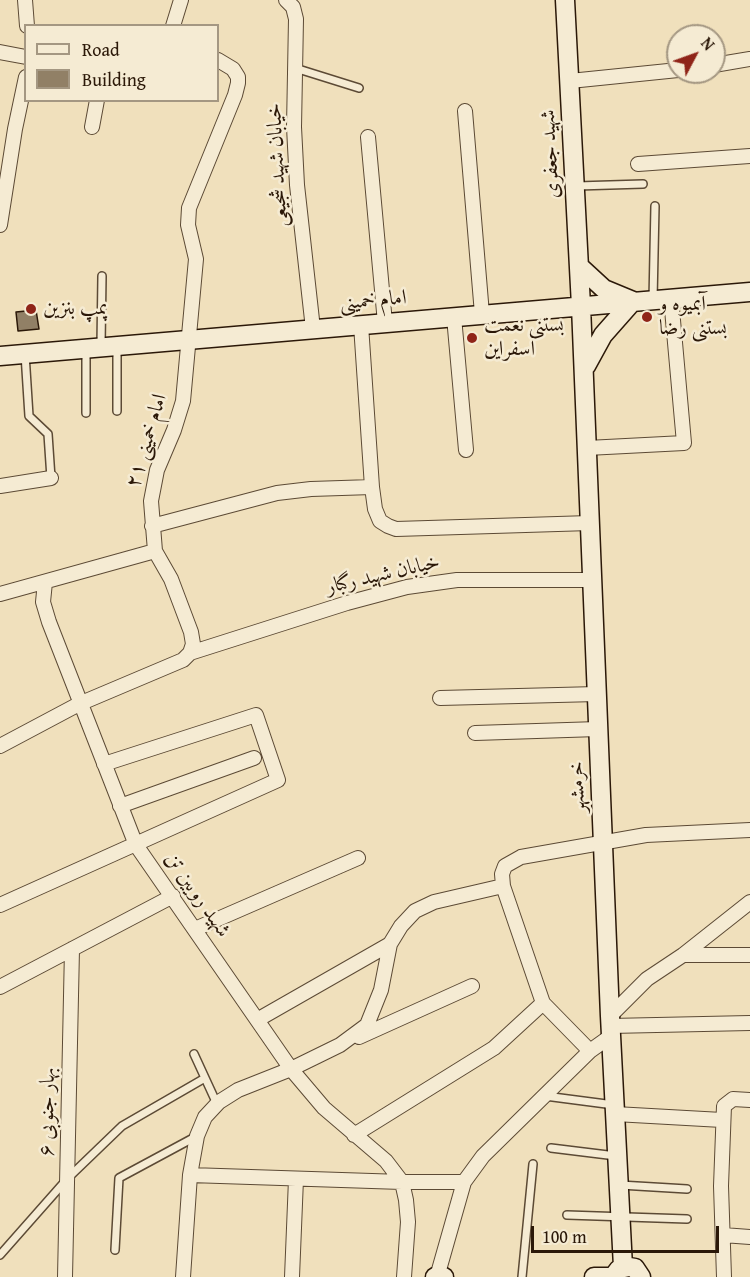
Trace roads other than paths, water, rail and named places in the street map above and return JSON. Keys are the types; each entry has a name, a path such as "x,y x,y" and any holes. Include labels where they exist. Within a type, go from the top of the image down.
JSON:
{"street":[{"path":"25,0 27,24"},
{"path":"174,24 181,0"},
{"name":"خیابان شهید شجیعی","path":"286,0 293,7 296,19 294,127 297,185 313,329"},
{"name":"شهید جعفری","path":"564,0 581,306"},
{"path":"0,52 24,57"},
{"path":"726,63 750,59"},
{"name":"امام خمینی ۲۱","path":"190,653 193,644 191,632 171,579 155,551 151,501 157,470 174,430 183,401 196,259 188,225 189,208 238,83 238,77 233,69 219,61"},
{"path":"570,81 666,71"},
{"path":"0,225 24,86"},
{"path":"92,127 97,102"},
{"path":"465,111 482,314"},
{"path":"368,137 385,323"},
{"path":"638,164 750,156"},
{"path":"579,266 604,289 633,302 603,335 584,371"},
{"name":"امام خمینی","path":"0,356 750,292"},
{"path":"587,448 684,443 662,299"},
{"name":"خرمشهر","path":"581,306 618,1185 616,1274"},
{"path":"454,317 466,450"},
{"path":"361,325 372,487 375,509 380,521 396,529 590,523"},
{"path":"0,486 51,478"},
{"path":"152,526 277,493 311,489 372,487"},
{"path":"0,594 155,551"},
{"name":"خیابان شهید رگبار","path":"0,746 79,704 183,660 190,653 347,603 407,587 457,580 592,580"},
{"name":"شهید رویین تن","path":"45,582 43,602 49,622 79,704 136,844 291,1069 324,1108 387,1161 402,1182"},
{"path":"440,698 597,694"},
{"path":"0,905 278,780 256,715 104,764"},
{"path":"475,733 598,729"},
{"path":"120,806 254,758"},
{"path":"590,1051 543,1003 503,886 502,874 505,866 521,857 645,835 750,830"},
{"path":"195,929 358,858"},
{"path":"340,1045 367,1025 381,990 390,944 401,926 415,911 434,902 503,886"},
{"path":"0,987 172,896"},
{"path":"444,1277 436,1277 464,1182 483,1156 590,1051 646,980 683,955 750,902"},
{"path":"257,1020 390,944"},
{"name":"بهار جنوبی ۶","path":"65,1277 72,949"},
{"path":"683,955 750,955"},
{"path":"183,1277 190,1175 196,1136 205,1118 217,1104 238,1090 291,1069 472,986"},
{"path":"354,1135 494,1048 543,1003"},
{"path":"610,1026 750,1023"},
{"path":"724,1277 723,1106 732,1099 750,1100"},
{"path":"614,1109 722,1120"},
{"path":"190,1175 464,1182"},
{"path":"292,1277 297,1179"},
{"path":"402,1182 408,1221 404,1277"},
{"path":"723,1235 750,1237"},
{"path":"594,1277 635,1268 642,1277"}],"lane":[{"path":"295,68 359,88"},
{"path":"575,186 643,184"},
{"path":"655,206 662,299"},
{"path":"86,413 101,348 102,276"},
{"path":"101,348 117,411"},
{"path":"25,354 28,416 48,434 51,478"},
{"path":"194,1054 217,1104"},
{"path":"0,1255 68,1178 122,1126 205,1078"},
{"path":"542,1096 614,1109"},
{"path":"115,1250 119,1178 196,1136"},
{"path":"551,1148 616,1156"},
{"path":"522,1277 533,1164"},
{"path":"618,1185 687,1189"},
{"path":"567,1215 687,1220"}],"place":[{"name":"پمپ بنزین","path":"31,309"},
{"name":"آبمیوه و بستنی رضا","path":"647,317"},
{"name":"بستنی نعمت اسفراین","path":"472,338"}]}
